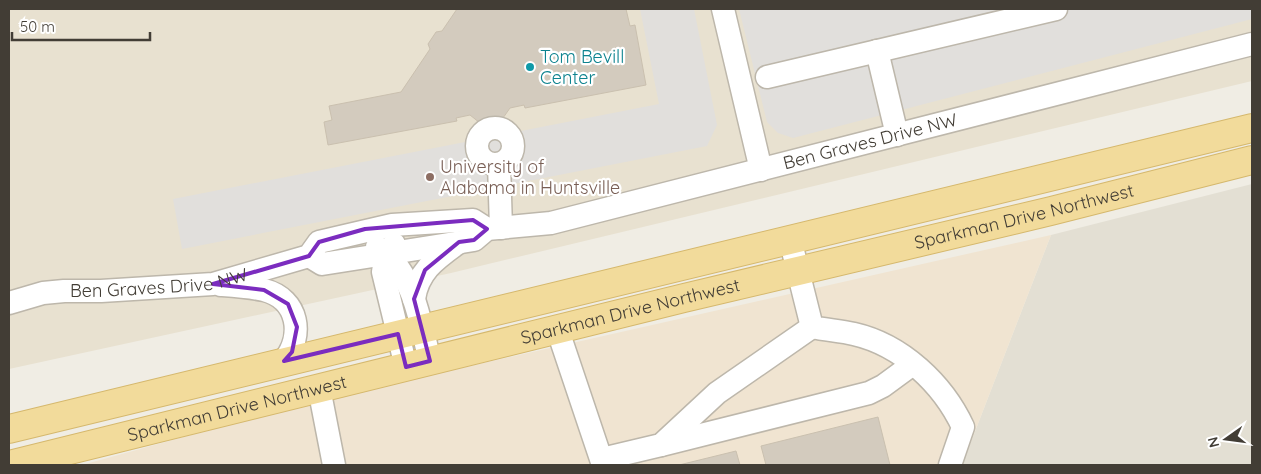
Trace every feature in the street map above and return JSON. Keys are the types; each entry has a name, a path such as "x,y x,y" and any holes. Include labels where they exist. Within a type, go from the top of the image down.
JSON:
{"main road":[{"name":"Sparkman Drive Northwest","path":"9,429 1252,128"},
{"name":"Sparkman Drive Northwest","path":"9,465 318,388 1052,211 1252,160"}],"street":[{"path":"723,9 762,170"},
{"path":"767,77 1056,9"},
{"name":"Ben Graves Drive NW","path":"9,303 43,293 64,291 110,291 213,284 308,256 319,242 354,232 417,222 473,220 494,228 551,223 1252,44"},
{"path":"877,51 897,135"},
{"path":"494,228 499,164"},
{"path":"417,222 386,253 382,272 409,331 418,364"},
{"name":"Ben Graves Drive NW","path":"308,256 322,264 474,240 494,228"},
{"path":"354,232 386,253 398,266 414,299"},
{"path":"790,239 812,327"},
{"path":"409,331 418,283 425,270 459,242"},
{"path":"213,284 264,290 279,296 288,304 297,327 292,352 284,361"},
{"path":"662,445 717,393 812,327 856,334 896,351 939,388 953,406 963,426 950,465"},
{"path":"558,331 602,462 869,393 883,386 913,364"},
{"path":"318,388 334,465"}],"highlighted area":[{"path":"473,220 487,229 474,240 459,242 425,270 414,299 430,361 406,367 398,334 284,361 292,352 297,327 288,304 264,290 213,284 309,256 319,242 365,229"}],"shaded area":[{"name":"University of Alabama in Huntsville","path":"9,9 1252,9 1252,81 451,273 9,369"},
{"path":"640,9 694,9 717,125 707,146 182,249 173,199 659,104"},
{"path":"739,9 1252,9 1252,19 793,138 778,133 767,122"},
{"path":"1252,184 1252,465 962,465 1051,235"},
{"path":"1051,235 962,465 82,465 310,402"}],"building":[{"name":"Tom Bevill Center","path":"457,9 626,9 630,26 635,25 646,85 525,108 524,105 510,108 503,118 480,123 470,115 456,118 457,121 328,145 324,122 332,120 329,106 401,92 430,49 428,44 436,32 442,31"},
{"path":"878,417 890,465 766,465 761,446"},
{"path":"736,451 740,465 679,465"}],"place":[{"name":"Tom Bevill Center","path":"530,67"},
{"name":"University of Alabama in Huntsville","path":"430,177"}]}
